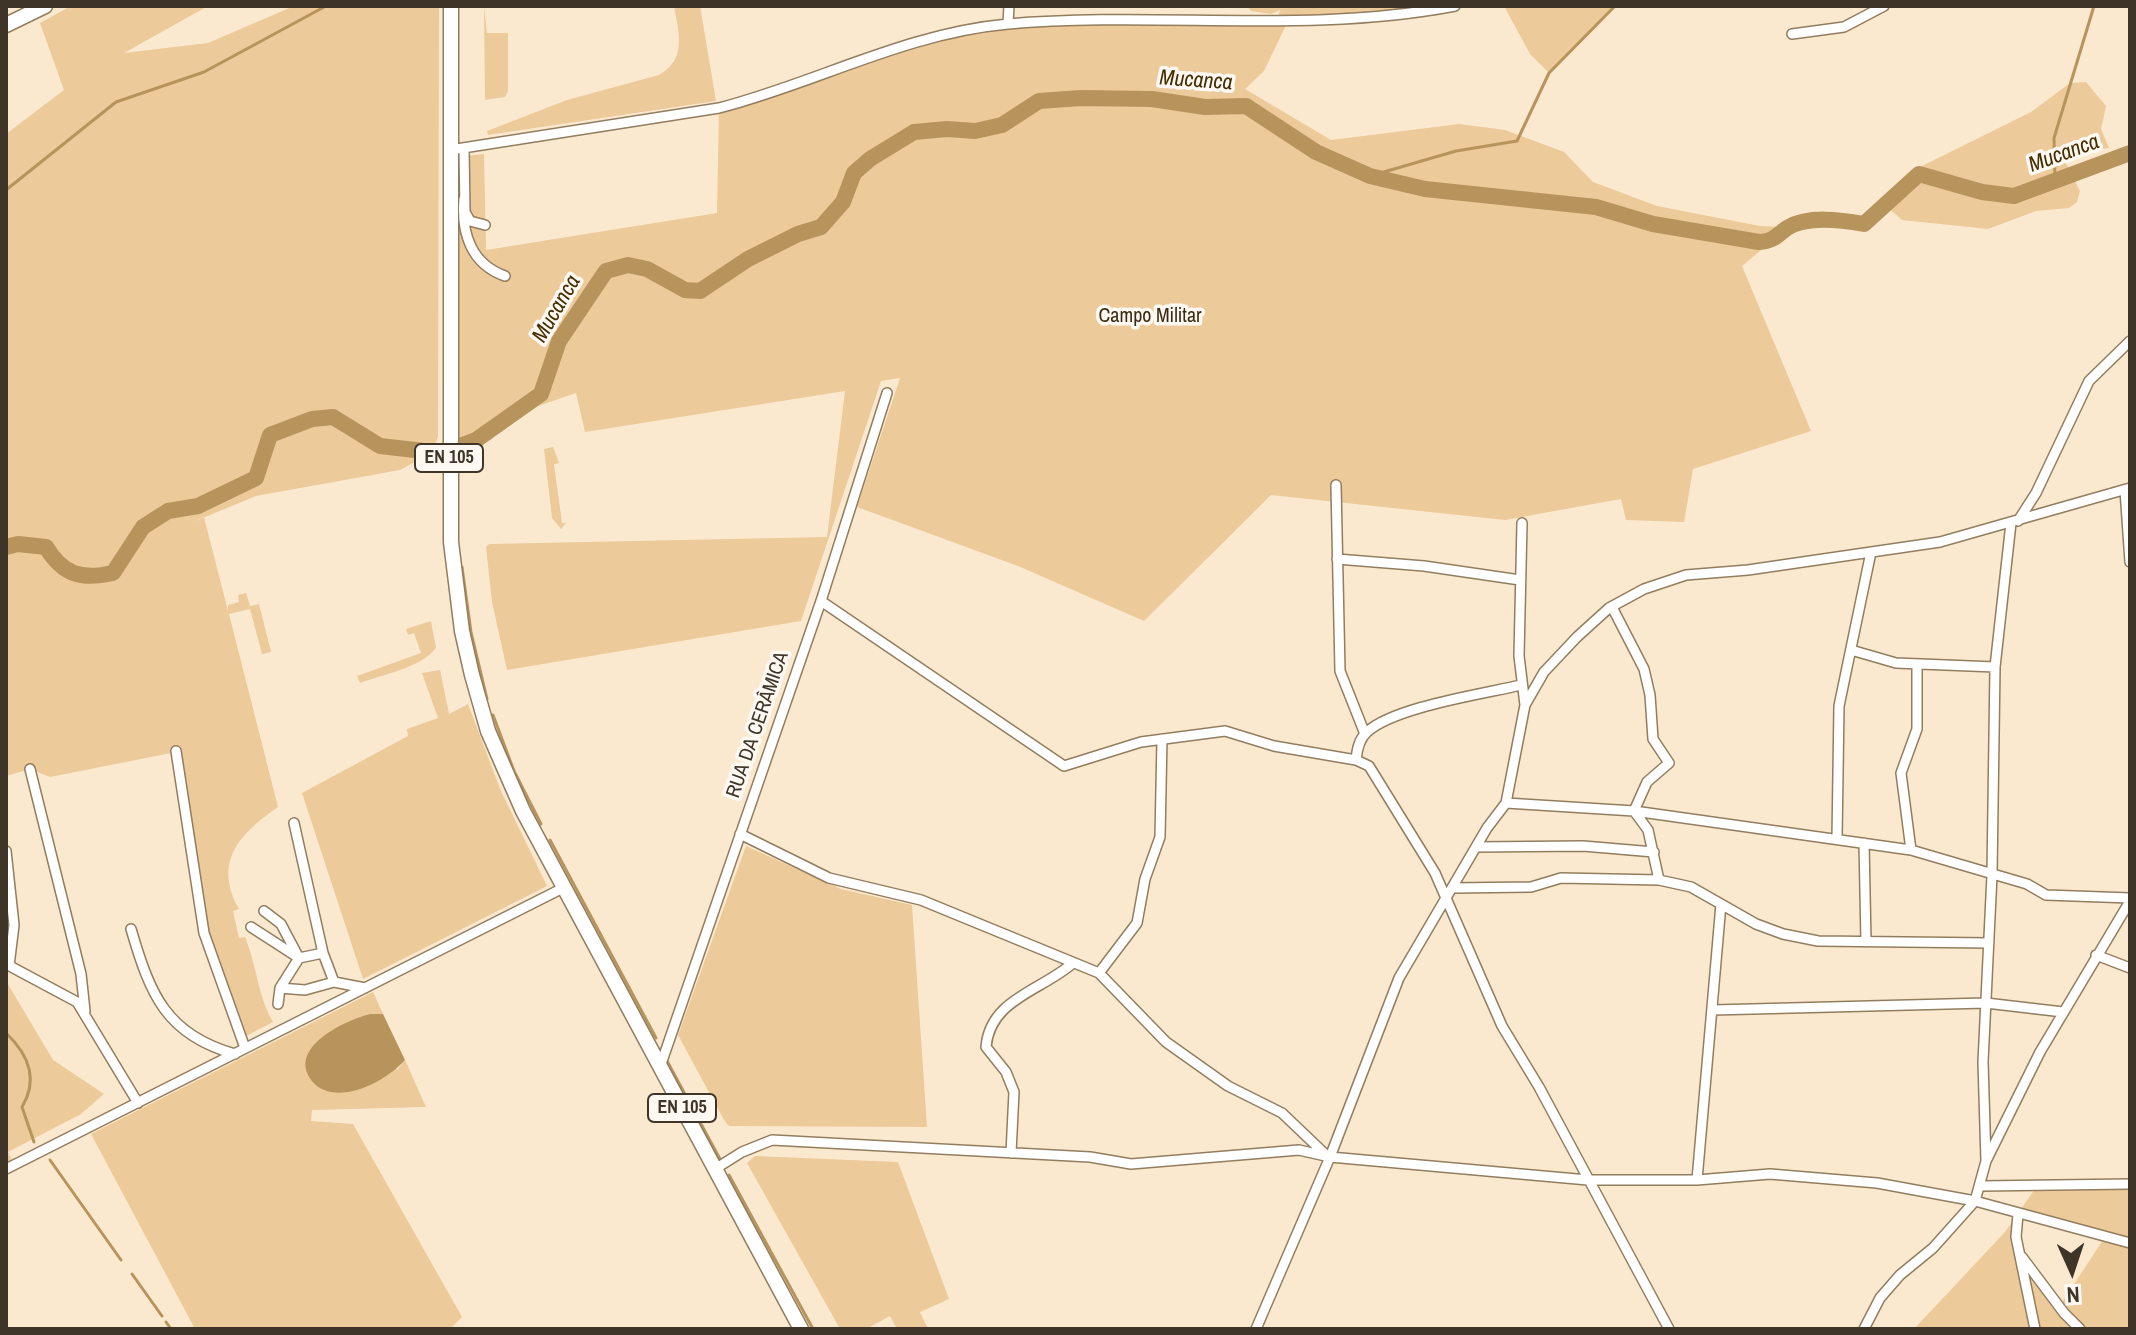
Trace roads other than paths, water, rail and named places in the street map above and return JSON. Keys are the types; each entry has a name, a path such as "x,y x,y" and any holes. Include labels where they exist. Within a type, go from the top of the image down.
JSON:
{"main road":[{"path":"6,25 45,6"},
{"name":"EN 105","path":"451,6 457,149 450,497 462,631 488,731 523,811 563,888 801,1329"}],"street":[{"path":"1008,24 1009,6"},
{"path":"485,225 470,221 457,149 719,108 761,97 919,39 1008,24 1161,17 1322,22 1392,17 1455,6"},
{"path":"1792,34 1844,27 1884,6"},
{"path":"464,199 464,224 470,247 485,265 505,276"},
{"path":"1864,1329 1880,1298 1900,1275 1933,1248 1975,1201 1981,1186 1986,1161 1983,1062 1992,875 1995,667 2014,522 2036,493 2089,381 2130,341"},
{"name":"RUA DA CERÂMICA","path":"660,1067 821,601 887,393"},
{"path":"1336,485 1340,671 1365,734"},
{"path":"1256,1329 1330,1157 1399,978 1476,847 1506,803 1525,705 1544,672 1612,607 1644,589 1686,575 1940,542 2127,489 2130,562"},
{"path":"1522,523 1521,685 1525,705"},
{"path":"1837,839 1839,706 1871,552"},
{"path":"1337,559 1424,566 1520,580"},
{"path":"821,601 1056,763 1076,764 1141,742 1225,731 1274,746 1356,760 1369,766 1435,873 1444,900 1502,1026 1539,1087 1669,1329"},
{"path":"1612,607 1644,669 1650,695 1653,739 1669,763 1647,782 1634,811"},
{"path":"1851,650 1896,663 1995,667"},
{"path":"1911,850 1901,773 1917,729 1917,664"},
{"path":"1356,760 1357,746 1378,723 1415,710 1521,685"},
{"path":"1099,973 1137,923 1145,879 1160,837 1162,739"},
{"path":"176,751 204,933 245,1048"},
{"path":"30,769 77,959 85,1011 138,1103"},
{"path":"1506,803 1634,811 1911,850 2027,884 2046,895 2130,900 2063,1012 1986,1161"},
{"path":"1634,811 1648,830 1659,880"},
{"path":"294,823 323,953 334,982"},
{"path":"740,834 829,878 921,900 1099,973 1166,1042 1228,1086 1282,1113 1310,1142 1330,1157"},
{"path":"1864,843 1866,942"},
{"path":"1476,847 1583,846 1654,852"},
{"path":"6,851 14,925 8,965 57,990 85,1011"},
{"path":"1452,888 1531,887 1561,878 1659,880 1691,887 1783,934 1818,941 1989,943"},
{"path":"6,1169 563,888"},
{"path":"1697,1180 1721,904"},
{"path":"264,911 281,924 299,958"},
{"path":"251,927 299,958 323,953"},
{"path":"131,929 141,965 178,1028 216,1049 235,1054"},
{"path":"2096,955 2130,968"},
{"path":"278,1004 280,988 299,958"},
{"path":"1011,1153 1014,1092 1006,1072 986,1047 987,1031 996,1013 1041,987 1073,963"},
{"path":"280,988 290,991 334,982 365,988"},
{"path":"1713,1010 1986,1003 2063,1012"},
{"path":"715,1169 742,1152 772,1140 1090,1157 1131,1164 1299,1150 1330,1157 1588,1180 1697,1180 1770,1174 1877,1183 1975,1201 2130,1243"},
{"path":"1981,1186 2130,1184"},
{"path":"2018,1214 2016,1237 2035,1329"},
{"path":"2020,1254 2064,1313 2080,1329"}],"waterway":[{"path":"6,190 116,102 204,72 326,6"},
{"path":"1370,176 1456,151 1517,141 1549,73 1615,6"},
{"path":"2055,179 2054,138 2094,6"},
{"name":"Mucanca","path":"457,447 476,440 541,394 559,341 606,271 628,265 647,269 685,290 700,291 748,259 798,234 821,227 843,202 854,173 870,159 914,132 947,129 975,131 1002,125 1039,101 1152,99 1205,107 1246,106 1316,152 1370,176 1425,189 1596,207 1653,224 1759,242 1772,239 1787,228 1805,221 1836,220 1864,224 1919,174 1982,192 2014,196 2130,153"},
{"name":"Mucanca","path":"6,547 18,544 46,547 59,564 74,573 91,576 113,573 143,527 168,511 198,506 256,478 270,435 312,419 333,417 380,446 433,452"},
{"path":"462,567 471,632 487,699"},
{"path":"493,715 514,771 541,824"},
{"path":"550,840 656,1038"},
{"path":"6,1033 20,1049 29,1067 30,1087 22,1107 34,1142"},
{"path":"667,1061 721,1161"},
{"path":"50,1160 121,1260"},
{"path":"729,1175 813,1329"},
{"path":"132,1274 162,1316"},
{"path":"166,1322 171,1329"}],"park label":[{"name":"Campo Militar","path":"1150,317"}]}
